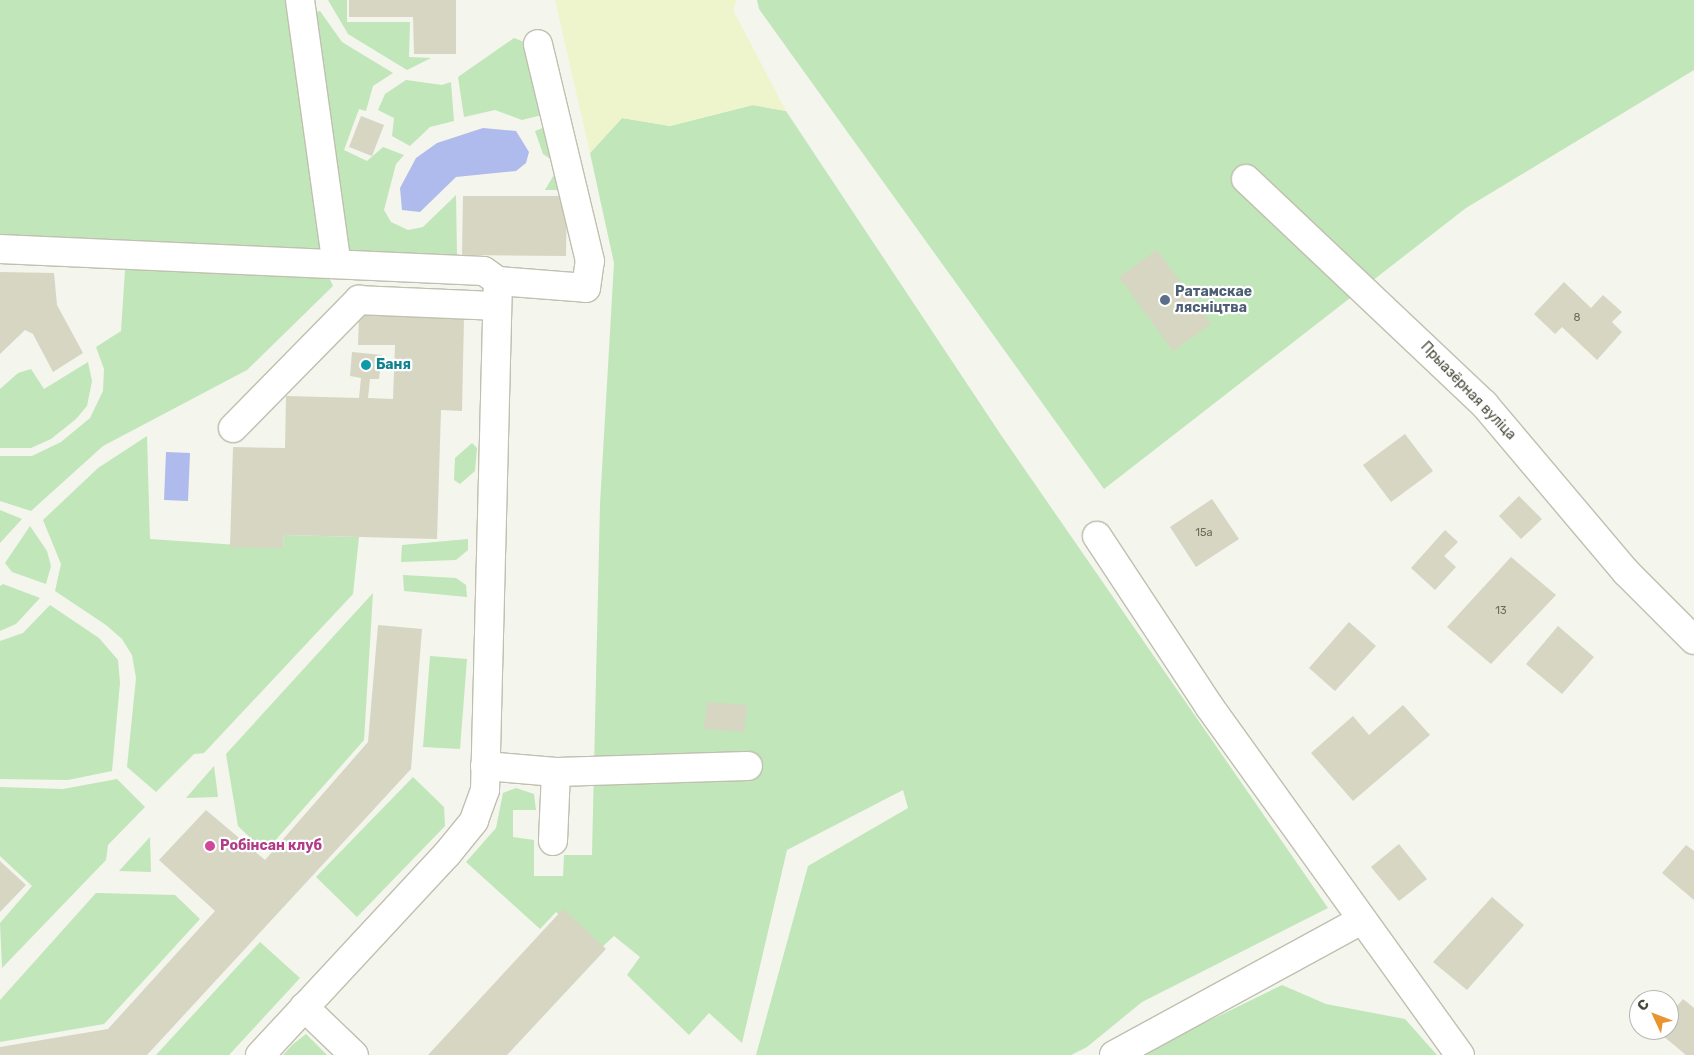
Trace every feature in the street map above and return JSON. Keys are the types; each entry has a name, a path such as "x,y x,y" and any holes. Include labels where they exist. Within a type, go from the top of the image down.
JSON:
{"street":[{"path":"300,0 335,252"},
{"path":"233,428 359,300 586,288 590,262 538,44"},
{"name":"Прыазёрная вуліца","path":"1246,179 1484,404 1586,527 1694,640"},
{"path":"0,249 484,271 498,293 485,790 474,821 260,1055"},
{"path":"1098,536 1208,706 1460,1055"},
{"path":"485,766 556,772 748,766"},
{"path":"553,841 556,772"},
{"path":"1114,1055 1362,920"},
{"path":"304,1007 354,1055"}],"shaded area":[{"path":"0,0 289,0 322,251 0,237"},
{"path":"328,0 347,0 347,22 410,22 409,57 431,58 407,70 348,34"},
{"path":"757,0 1694,0 1694,70 1466,208 1104,489 759,9"},
{"path":"320,11 342,42 393,73 373,86 366,111 359,109 344,150 367,161 383,147 404,155 396,164 384,210 391,222 408,230 423,227 456,195 457,256 345,252 315,12"},
{"path":"514,38 527,43 546,114 522,120 495,110 464,117 458,77"},
{"path":"406,80 442,85 451,82 454,121 430,127 410,146 392,136 394,118 378,110 385,94"},
{"path":"753,105 786,111 1001,435 1328,908 1142,1002 1087,1047 1071,1055 756,1055 808,866 908,808 903,790 787,850 742,1043 709,1013 689,1035 627,975 640,957 614,936 599,950 556,912 540,929 466,862 496,828 503,793 516,788 534,794 536,810 513,810 513,837 534,840 534,876 563,876 564,855 592,855 600,504 614,263 590,153 622,118 670,126"},
{"path":"550,125 565,190 545,190 555,173 552,160 543,154 535,131"},
{"path":"140,268 328,275 333,286 247,370 103,446 31,511 0,501 0,456 32,456 61,442 90,418 103,391 104,369 96,347 121,331 125,270"},
{"path":"88,362 92,381 87,406 76,419 51,439 31,448 0,448 0,389 18,373 31,369 44,389"},
{"path":"147,436 150,539 283,548 284,535 359,537 353,594 204,753 194,754 156,792 127,767 136,678 132,655 122,639 106,625 55,591 61,564 43,520 98,468"},
{"path":"472,443 477,448 475,471 460,484 454,480 455,458"},
{"path":"0,510 22,519 0,543"},
{"path":"30,526 47,551 51,566 46,584 12,572 5,563"},
{"path":"468,539 468,550 456,560 401,562 402,545"},
{"path":"403,575 456,578 466,585 467,597 404,591"},
{"path":"3,584 40,598 16,624 0,631 0,586"},
{"path":"373,593 364,740 265,852 238,826 226,754"},
{"path":"50,605 99,638 118,660 120,683 112,771 68,780 0,779 0,641 23,633"},
{"path":"430,656 467,659 460,749 423,747"},
{"path":"214,766 218,797 186,798"},
{"path":"413,777 444,807 445,826 357,917 316,877"},
{"path":"117,779 145,807 108,845 106,860 2,968 0,923 32,886 0,856 0,787 63,789"},
{"path":"150,837 151,872 119,871"},
{"path":"96,893 175,895 200,919 104,1024 0,1042 0,1000"},
{"path":"260,942 300,978 229,1055 156,1055"},
{"path":"1282,985 1326,1004 1405,1019 1437,1055 1139,1055"},
{"path":"306,1034 327,1055 283,1055 292,1045"}],"sand":[{"path":"555,0 737,0 733,10 786,111 752,105 670,126 622,118 590,153"}],"water":[{"path":"483,128 516,131 529,152 526,163 516,171 456,177 420,212 402,210 400,188 416,158 437,143"},
{"path":"166,452 190,453 188,501 164,500"}],"building":[{"path":"349,0 456,0 456,54 414,54 413,17 349,17"},
{"path":"361,116 384,125 372,156 349,147"},
{"path":"463,196 567,196 566,256 462,255"},
{"name":"Ратамскае лясніцтва","path":"1157,250 1211,324 1173,351 1119,277"},
{"path":"0,272 54,273 57,305 83,353 53,372 33,334 25,330 0,354"},
{"path":"1564,282 1591,308 1603,295 1622,312 1612,322 1622,332 1597,360 1562,327 1555,334 1534,314"},
{"path":"359,315 464,317 462,411 441,410 437,539 284,535 283,548 230,547 233,447 285,448 286,396 359,398 361,378 350,376 352,352 382,355 379,379 370,379 368,398 393,399 395,345 358,345"},
{"path":"1405,434 1433,471 1391,502 1363,465"},
{"path":"1519,496 1542,519 1521,539 1499,516"},
{"path":"1212,499 1239,539 1196,567 1170,527"},
{"path":"1445,530 1458,542 1444,556 1456,567 1435,590 1411,568"},
{"path":"1511,557 1556,595 1491,664 1447,627"},
{"path":"1349,622 1376,646 1335,691 1309,668"},
{"name":"Робінсан клуб","path":"378,625 422,629 411,769 147,1055 0,1055 0,1047 108,1029 215,911 159,860 206,810 265,860 368,742"},
{"path":"1558,626 1594,657 1562,694 1526,664"},
{"path":"707,702 747,705 744,732 704,729"},
{"path":"1403,705 1430,735 1353,801 1311,753 1353,716 1369,735"},
{"path":"1399,844 1427,879 1399,901 1371,867"},
{"path":"1686,845 1694,851 1694,900 1662,873"},
{"path":"0,861 26,885 0,912"},
{"path":"1492,897 1524,925 1467,990 1433,962"},
{"path":"563,909 606,949 507,1055 428,1055"},
{"path":"1683,999 1694,1008 1694,1055 1686,1055 1668,1040 1679,1040 1679,1004"}],"place":[{"name":"Ратамскае лясніцтва","path":"1165,300"},
{"name":"Баня","path":"366,365"},
{"name":"Робінсан клуб","path":"210,846"}]}
